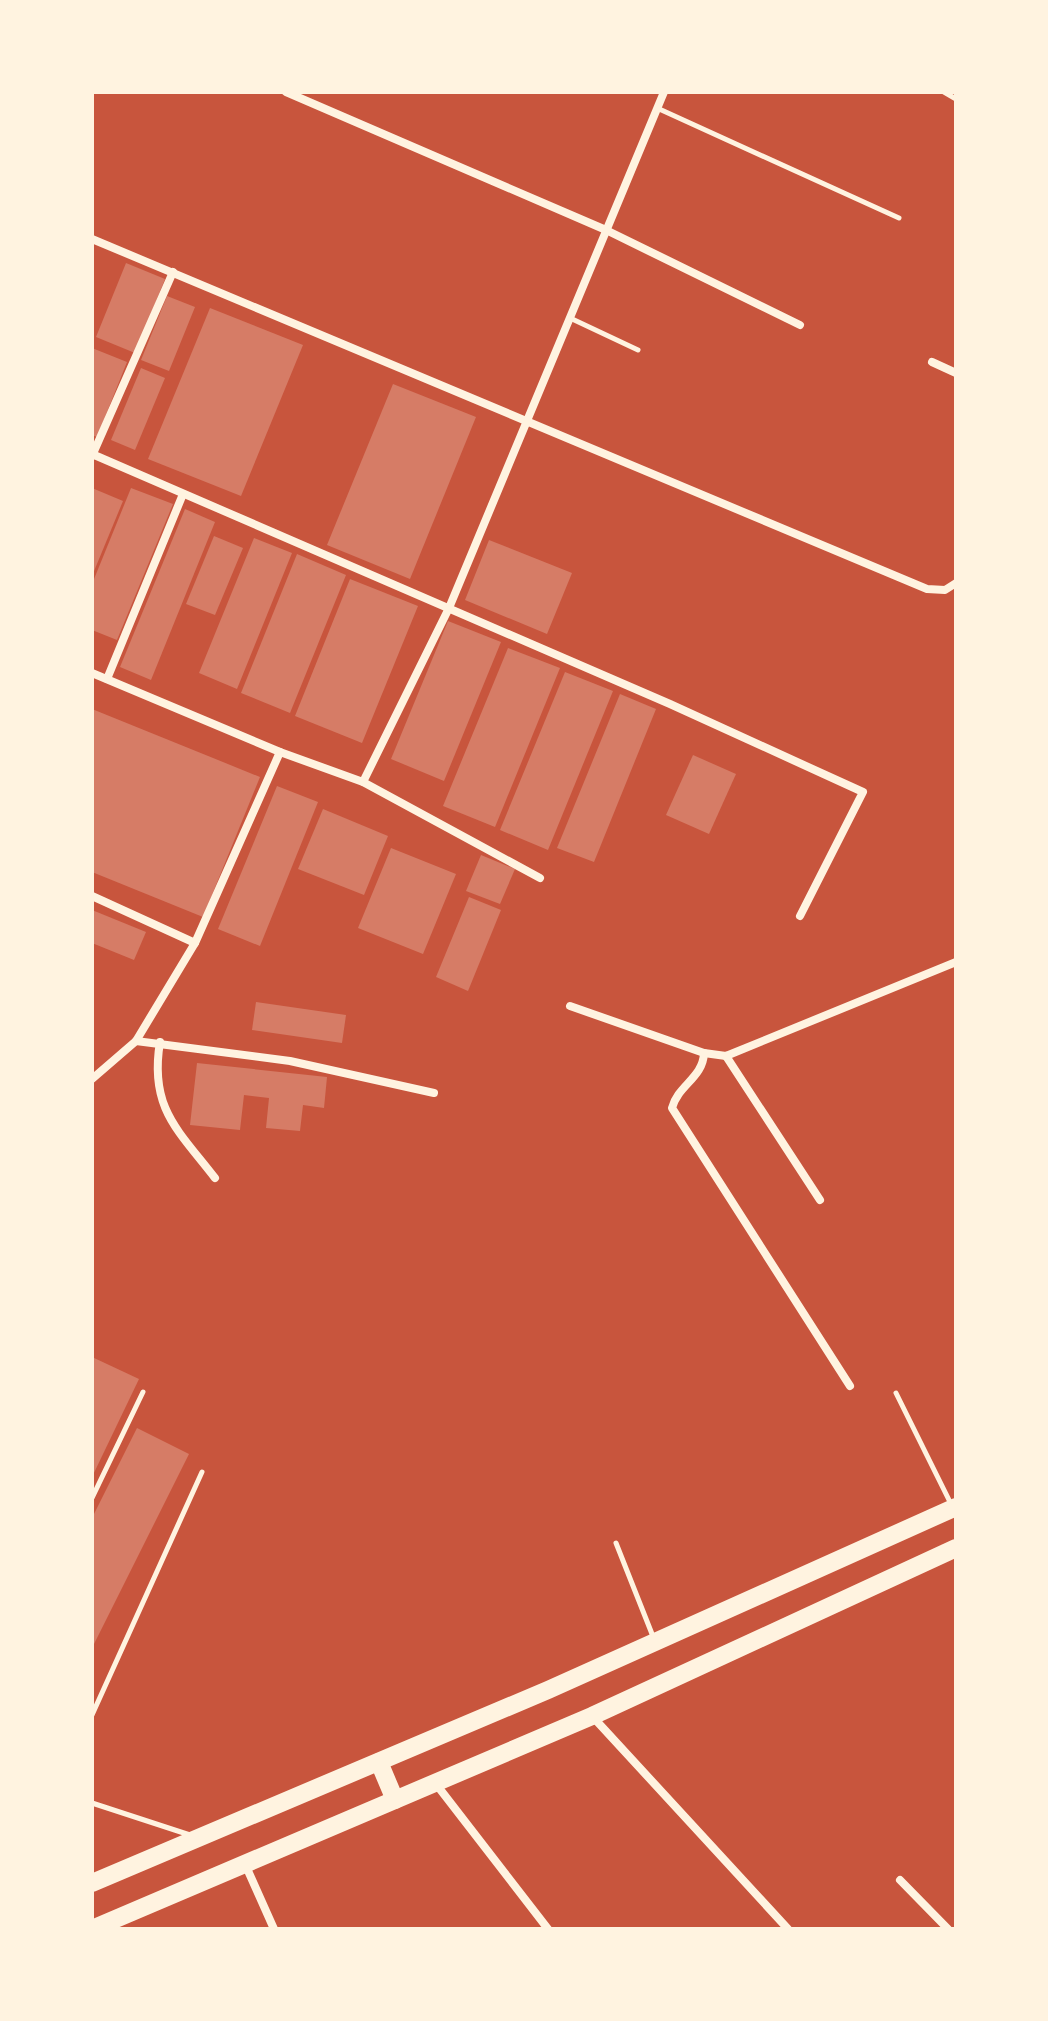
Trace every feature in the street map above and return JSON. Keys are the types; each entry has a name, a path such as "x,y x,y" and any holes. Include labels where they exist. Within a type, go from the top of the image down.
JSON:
{"highway":[{"path":"92,1883 379,1762 955,1508"},
{"path":"92,1929 592,1716 956,1548"},
{"path":"379,1762 395,1800"}],"street":[{"path":"286,92 304,96 606,230 800,325"},
{"path":"363,782 449,608 664,92"},
{"path":"92,239 927,589 945,590 956,583"},
{"path":"173,272 92,455 670,704 863,792 800,916"},
{"path":"932,362 956,373"},
{"path":"107,679 183,494"},
{"path":"92,673 280,752 363,782 540,878"},
{"path":"92,1079 136,1041 195,943 280,752"},
{"path":"92,896 195,943"},
{"path":"570,1006 704,1053 726,1056 956,962"},
{"path":"136,1041 290,1061 434,1093"},
{"path":"160,1042 155,1067 166,1114 215,1178"},
{"path":"704,1053 704,1064 674,1098 672,1108 850,1386"},
{"path":"726,1056 820,1200"},
{"path":"592,1716 788,1929"},
{"path":"435,1783 548,1929"},
{"path":"245,1864 274,1929"},
{"path":"900,1880 948,1929"}],"lane":[{"path":"944,92 956,99"},
{"path":"657,108 899,218"},
{"path":"569,317 638,350"},
{"path":"92,1498 143,1392"},
{"path":"896,1393 955,1508"},
{"path":"92,1715 202,1472"},
{"path":"616,1543 655,1642"},
{"path":"92,1803 198,1838"}],"building":[{"path":"126,263 165,279 135,353 96,337"},
{"path":"167,296 195,307 169,371 141,360"},
{"path":"210,308 303,345 241,496 148,459"},
{"path":"92,348 127,362 97,437 92,435"},
{"path":"141,368 165,378 135,450 111,440"},
{"path":"393,384 476,417 410,579 327,545"},
{"path":"92,488 123,501 92,576"},
{"path":"131,488 173,504 117,640 92,630 92,584"},
{"path":"185,509 215,522 151,680 120,667"},
{"path":"214,536 243,548 215,615 186,604"},
{"path":"254,538 292,553 237,689 199,673"},
{"path":"489,540 572,573 547,634 465,600"},
{"path":"297,554 346,575 290,713 241,693"},
{"path":"350,579 418,606 362,743 295,716"},
{"path":"448,621 501,642 444,781 391,759"},
{"path":"508,648 560,668 495,827 443,806"},
{"path":"565,672 613,691 548,850 500,830"},
{"path":"620,694 656,709 594,862 557,848"},
{"path":"92,709 260,777 203,917 92,872"},
{"path":"693,755 736,774 709,834 666,815"},
{"path":"277,786 318,802 260,946 218,929"},
{"path":"323,809 388,836 364,895 298,869"},
{"path":"391,848 456,874 423,954 358,928"},
{"path":"481,855 515,869 500,904 466,891"},
{"path":"469,897 501,910 468,991 436,977"},
{"path":"92,910 146,932 134,960 92,943"},
{"path":"256,1002 346,1015 342,1043 252,1030"},
{"path":"197,1063 327,1077 324,1108 303,1105 300,1131 266,1128 269,1098 244,1095 240,1130 190,1125"},
{"path":"92,1357 139,1379 92,1477"},
{"path":"137,1428 189,1454 92,1648 92,1518"}]}
